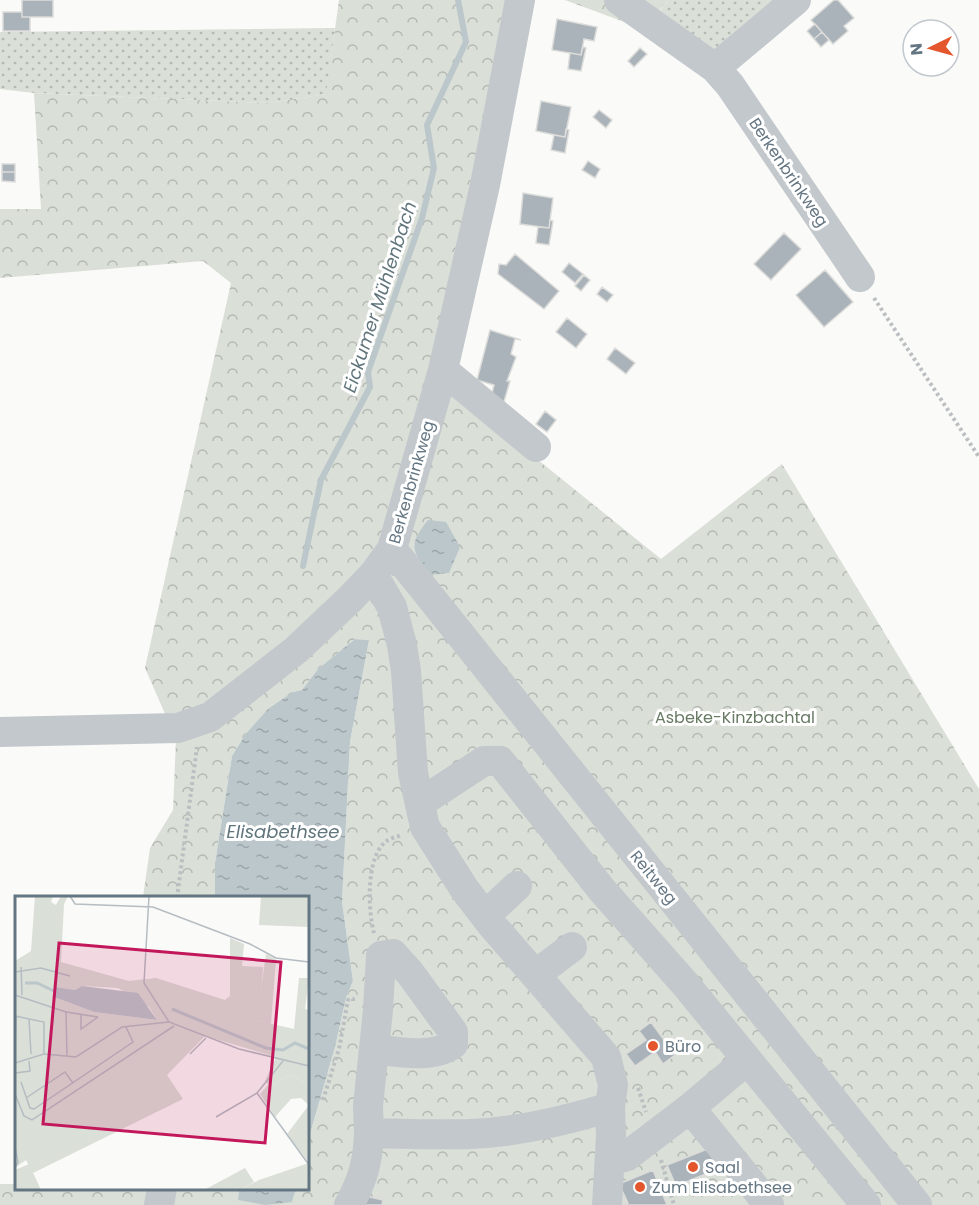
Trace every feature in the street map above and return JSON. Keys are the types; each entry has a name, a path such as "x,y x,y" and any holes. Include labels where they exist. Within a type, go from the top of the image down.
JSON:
{"street":[{"name":"Berkenbrinkweg","path":"0,732 178,728 210,717 296,650 373,576 392,549 443,370 485,185 520,0"},
{"name":"Berkenbrinkweg","path":"619,0 715,68 730,85 860,277"},
{"path":"715,68 796,0"},
{"path":"443,370 536,447"},
{"name":"Reitweg","path":"392,549 916,1205"},
{"path":"373,576 392,607 402,645 413,773 422,815 465,890 606,1057 613,1085 610,1107 607,1205"},
{"path":"422,815 484,761 500,761 602,890 686,985 866,1205"},
{"path":"485,916 517,886"},
{"path":"535,975 572,947"},
{"path":"350,1205 360,1185 368,1159 368,1106 381,956 393,954 410,973 453,1032 453,1044 444,1051 408,1053 374,1049"},
{"path":"610,1161 627,1156 690,1108 747,1060"},
{"path":"369,1133 472,1134 517,1130 610,1107"},
{"path":"690,1108 769,1205"},
{"path":"159,1205 162,1190"}],"path":[{"path":"860,277 979,457"},
{"path":"177,896 198,751 195,723"},
{"path":"381,956 370,919 370,877 378,851 387,840 422,815"},
{"path":"323,1100 339,1049 348,1000 353,999 353,1008"}],"green space":[{"name":"Asbeke-Kinzbachtal","path":"339,0 508,0 450,389 661,559 782,464 979,789 979,1205 0,1205 0,1184 15,1184 15,1190 239,1190 238,1200 292,1202 296,1190 309,1190 309,1138 335,1047 346,998 353,981 342,902 350,742 369,640 355,639 318,669 302,690 293,692 245,735 232,756 215,863 215,896 143,896 150,848 173,810 176,739 145,668 231,283 203,261 0,278 0,209 41,209 34,93 269,103 326,94"},
{"path":"565,0 669,0 643,29"},
{"path":"669,0 784,0 718,53 660,11"},
{"path":"335,28 327,94 269,103 34,93 0,89 0,32"}],"water":[{"path":"428,520 446,522 460,547 449,573 429,575 416,553 417,536"},
{"name":"Elisabethsee","path":"355,639 369,640 350,742 342,902 353,981 346,998 335,1047 309,1138 309,896 215,896 215,863 232,756 245,735 268,709 293,692 302,690 318,669"},
{"path":"239,1190 296,1190 292,1202 265,1205 238,1200"}],"building":[{"path":"22,0 53,0 53,17 22,17"},
{"path":"834,0 838,0 854,18 844,26 848,31 833,44 811,20"},
{"path":"3,12 22,12 22,17 30,17 30,31 3,31"},
{"path":"557,19 597,27 594,41 584,39 581,55 552,50"},
{"path":"815,24 822,32 814,39 807,31"},
{"path":"822,32 829,40 821,47 814,39"},
{"path":"583,47 586,48 581,71 568,69 570,53 581,55"},
{"path":"640,48 647,54 634,67 628,61"},
{"path":"541,101 571,107 565,137 536,131"},
{"path":"599,110 612,120 606,128 593,117"},
{"path":"566,129 569,130 565,153 551,150 554,135 565,137"},
{"path":"588,161 600,169 595,178 582,170"},
{"path":"2,164 15,164 15,172 2,172"},
{"path":"2,172 15,172 15,182 2,181"},
{"path":"523,193 553,198 549,228 520,224"},
{"path":"550,220 553,221 549,245 536,243 538,227 549,228"},
{"path":"784,233 801,249 771,280 754,264"},
{"path":"515,254 559,291 544,309 498,274 499,264 506,265"},
{"path":"569,263 583,274 575,283 562,272"},
{"path":"825,270 853,302 824,327 796,295"},
{"path":"584,275 590,280 581,291 575,286"},
{"path":"602,287 613,295 607,302 597,294"},
{"path":"567,318 587,334 576,348 556,332"},
{"path":"490,330 521,340 515,339 511,354 516,357 507,381 510,381 503,405 490,401 494,385 477,380"},
{"path":"615,348 635,363 626,374 607,359"},
{"path":"545,411 556,420 547,432 536,424"},
{"name":"Büro","path":"651,1022 675,1055 663,1064 655,1052 635,1066 626,1054 646,1040 639,1031"},
{"name":"Saal","path":"710,1148 718,1169 676,1186 667,1165"},
{"name":"Zum Elisabethsee","path":"653,1170 667,1205 623,1205 628,1203 619,1184"},
{"path":"361,1195 383,1200 382,1205 358,1205"}],"waterway":[{"name":"Eickumer Mühlenbach","path":"303,566 321,480 370,387 368,372 422,218 434,168 427,125 466,42 458,0"}],"place":[{"name":"Büro","path":"653,1046"},
{"name":"Saal","path":"693,1167"},
{"name":"Zum Elisabethsee","path":"640,1187"}]}
